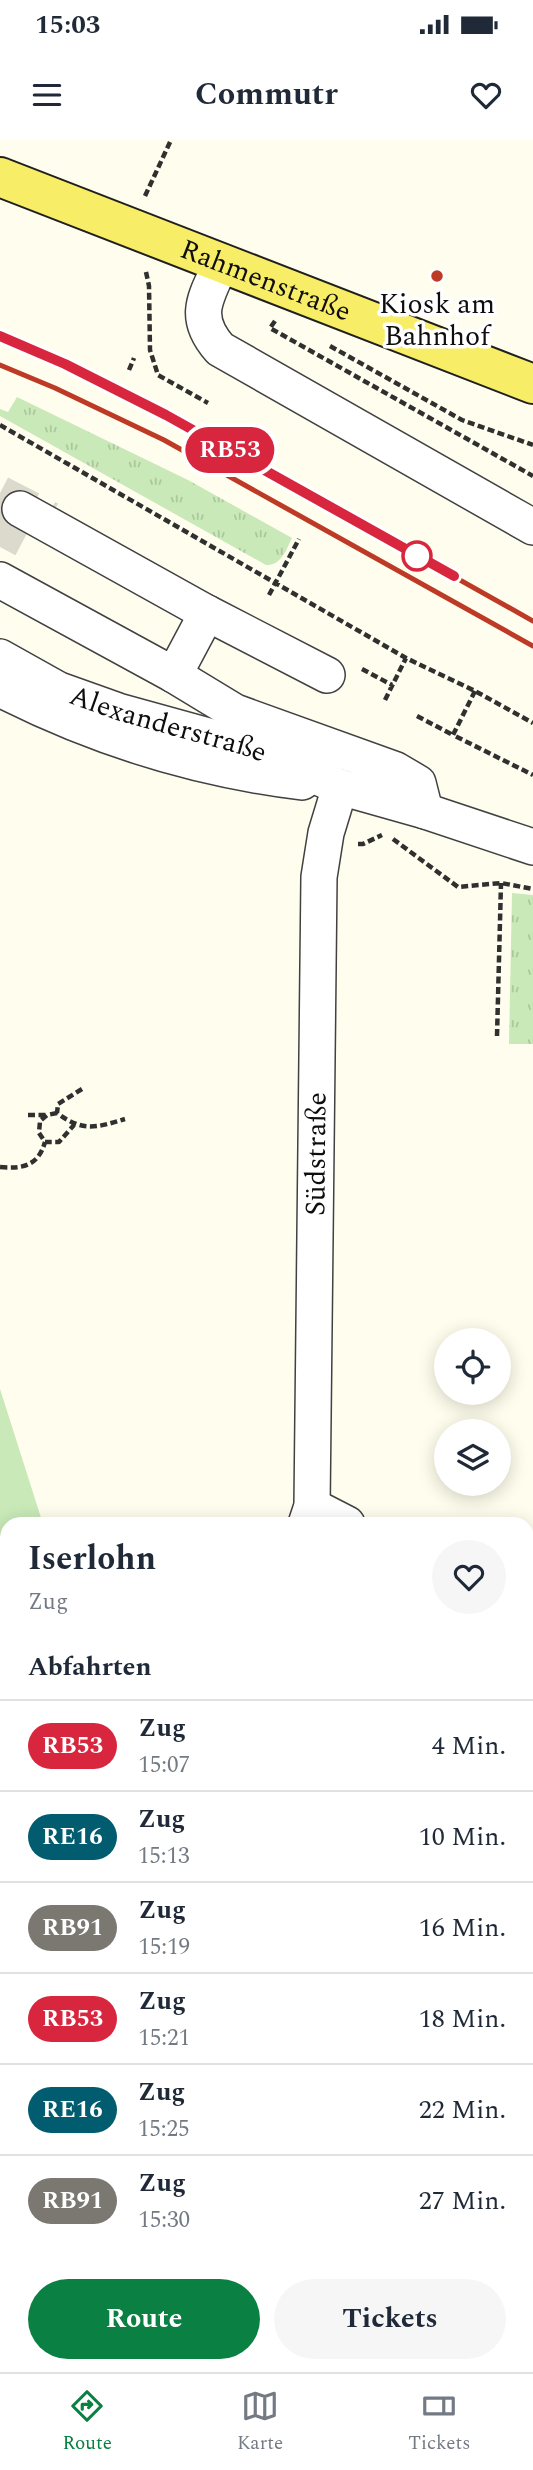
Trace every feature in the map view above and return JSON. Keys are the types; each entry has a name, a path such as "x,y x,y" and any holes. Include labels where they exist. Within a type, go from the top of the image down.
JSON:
{"main road":[{"name":"Rahmenstraße","path":"0,177 533,384"}],"street":[{"path":"222,262 204,302 206,334 220,349 533,527"},
{"path":"20,509 207,613 327,675"},
{"path":"0,580 174,675 234,712 396,770 418,783 425,811"},
{"path":"174,675 207,613"},
{"name":"Alexanderstraße","path":"0,657 59,690 118,711 252,748 340,787 425,811 533,847"},
{"name":"Alexanderstraße","path":"0,690 50,715 110,738 245,775 340,787"},
{"name":"Südstraße","path":"309,1515 319,877 326,833 340,787"}],"path":[{"path":"144,197 171,140"},
{"path":"149,286 150,350 158,374 208,403"},
{"path":"278,317 270,328 533,475"},
{"path":"323,342 462,421 533,445"},
{"path":"129,370 134,358"},
{"path":"0,425 406,658 533,723"},
{"path":"269,595 299,539"},
{"path":"385,700 406,658"},
{"path":"362,669 392,685"},
{"path":"453,735 475,691"},
{"path":"417,716 533,775"},
{"path":"350,842 363,844 385,834 458,887 501,883 533,889"},
{"path":"497,1036 501,883"},
{"path":"57,1113 58,1104 82,1089"},
{"path":"28,1115 57,1113 74,1125 99,1126 125,1119"},
{"path":"0,1167 30,1164 41,1156 45,1142 39,1133 40,1121 47,1115"},
{"path":"45,1142 59,1142 74,1125"}],"green space":[{"path":"17,397 188,480 292,538 285,552 276,563 266,565 0,416 0,409 8,412"},
{"path":"512,893 533,895 533,1044 509,1044"},
{"path":"0,1389 41,1517 0,1517"}],"tunnel":[{"path":"0,493 50,519"},
{"path":"0,547 20,509"}],"railway":[{"path":"0,336 65,364 166,415 533,621"},
{"path":"0,365 164,440 533,646"}],"train":[{"name":"RB53","path":"0,336 121,391 454,576"}],"place":[{"name":"Kiosk am Bahnhof","path":"437,276"}]}
